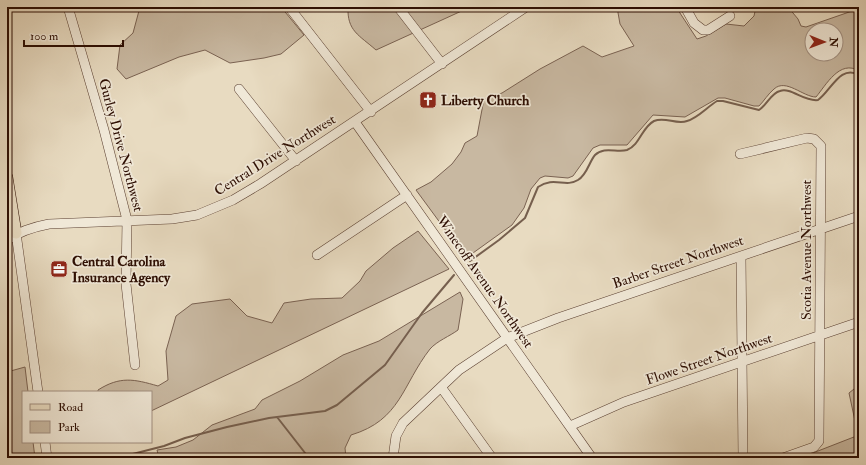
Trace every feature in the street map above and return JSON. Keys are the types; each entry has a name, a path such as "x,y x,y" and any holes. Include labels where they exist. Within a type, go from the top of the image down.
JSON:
{"main road":[{"path":"7,177 16,233"}],"street":[{"name":"Gurley Drive Northwest","path":"68,7 104,130 127,220 126,284 135,365"},
{"path":"289,7 371,112"},
{"path":"398,7 442,64"},
{"name":"Central Drive Northwest","path":"7,240 16,233 33,227 49,224 172,219 206,213 233,200 296,161 442,64 514,10 526,7"},
{"path":"685,7 694,23 703,30 708,30 730,16"},
{"path":"239,89 296,161"},
{"name":"Winecoff Avenue Northwest","path":"355,122 592,458"},
{"name":"Scotia Avenue Northwest","path":"740,154 807,138 817,141 821,146 819,441 814,447 783,458"},
{"path":"317,255 406,195"},
{"name":"Barber Street Northwest","path":"393,458 396,436 403,423 459,370 507,338 544,323 859,216"},
{"path":"16,233 38,391"},
{"path":"741,256 743,458"},
{"name":"Flowe Street Northwest","path":"570,426 624,402 859,322"},
{"path":"441,387 492,458"},
{"path":"44,443 47,458"}],"green space":[{"path":"140,7 281,7 304,35 281,54 230,63 205,50 179,57 126,79 117,69 120,45 133,33"},
{"path":"348,7 463,7 466,9 376,50 355,32 348,15"},
{"path":"617,7 676,7 697,39 706,36 726,24 744,26 754,16 756,7 788,7 798,19 801,26 804,27 804,62 844,62 844,22 820,22 859,10 859,71 852,68 846,68 840,71 829,80 816,97 789,87 779,86 770,93 759,106 725,98 718,98 685,117 653,115 627,145 600,145 593,148 573,176 568,178 545,176 540,178 531,189 524,208 512,225 466,258 416,190 431,182 452,164 461,152 465,143 477,136 484,99 502,93 540,69 583,46 602,57 634,46 620,24"},
{"path":"418,231 449,269 152,411 152,391 98,391 113,382 134,380 158,386 168,380 166,351 176,316 192,304 230,299 247,316 272,323 284,303 311,299 342,298 360,281 366,271 393,248"},
{"path":"460,292 463,299 458,330 430,349 391,411 368,428 351,435 345,448 346,458 159,458 157,450 176,447 193,440 212,425 255,409 262,400 300,381 343,355 379,341"},
{"path":"25,367 28,391 22,391 22,443 33,443 35,458 7,458 7,372"},
{"path":"859,385 859,420 855,421 849,393"},
{"path":"859,435 859,454 847,458 800,458"}],"waterway":[{"path":"470,261 499,240 525,218 538,187 549,182 569,183 578,180 584,175 595,155 606,150 623,151 631,148 647,127 654,121 662,119 679,122 691,120 717,101 723,101 759,110 774,94 784,90 808,99 818,100 841,76 846,73 859,75"},
{"path":"117,458 227,427 269,418 325,411 337,405 385,365 422,313 454,275"},
{"path":"277,417 309,458"}],"place":[{"name":"Liberty Church","path":"428,100"},
{"name":"Central Carolina Insurance Agency","path":"59,269"}]}
